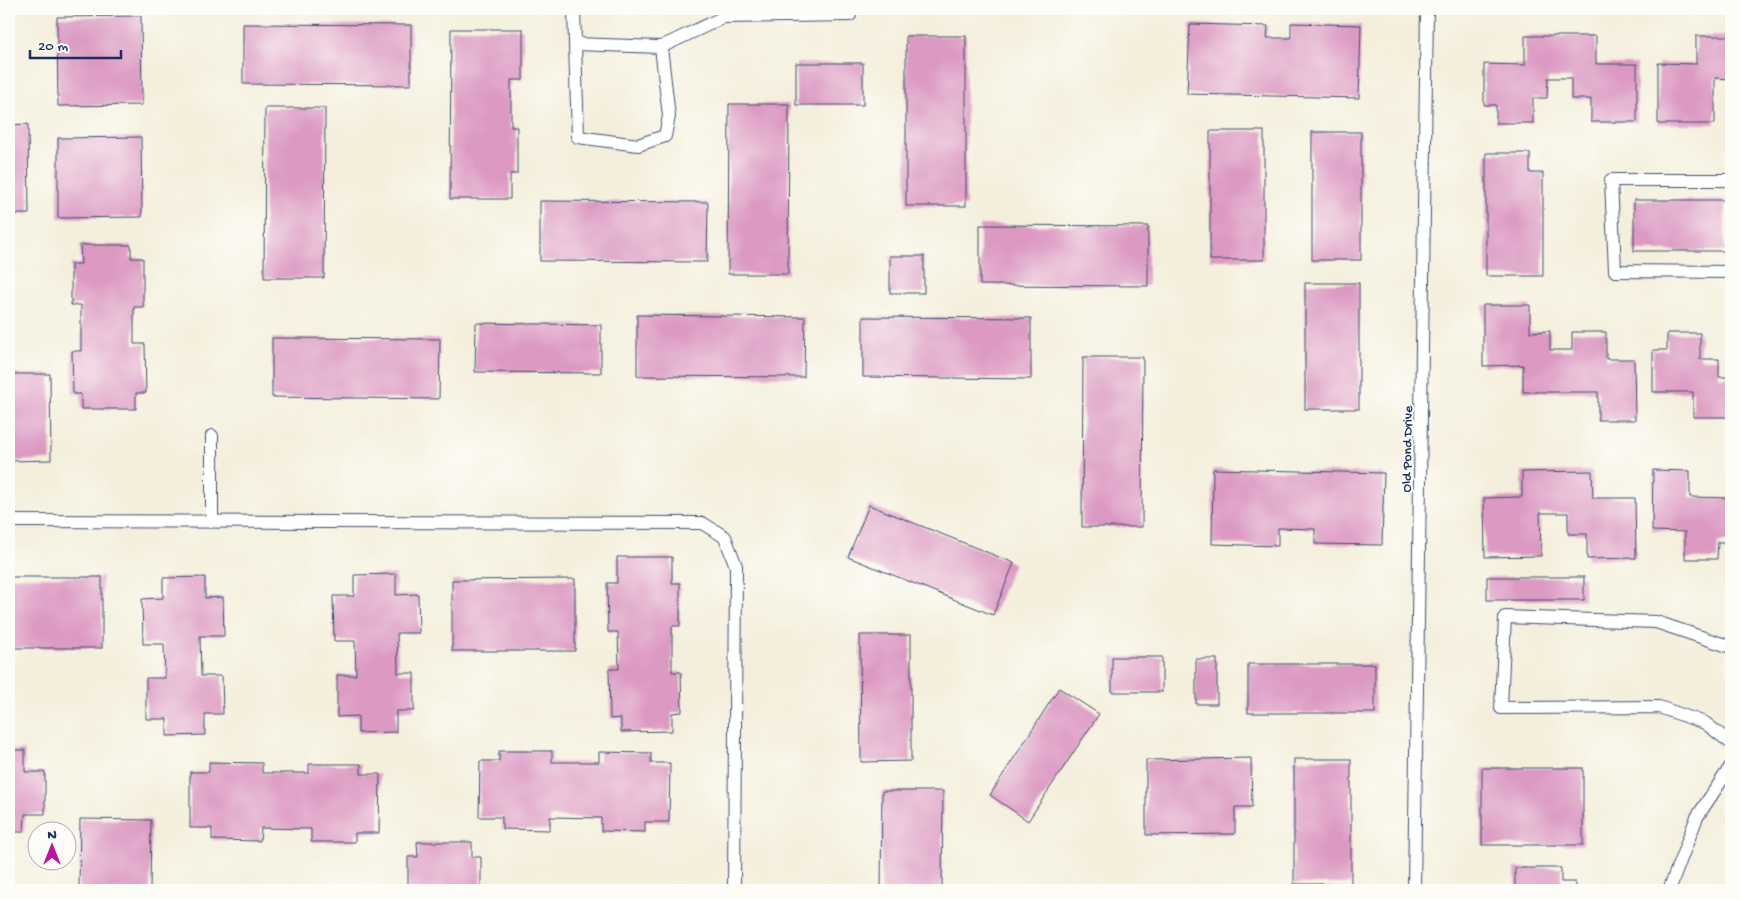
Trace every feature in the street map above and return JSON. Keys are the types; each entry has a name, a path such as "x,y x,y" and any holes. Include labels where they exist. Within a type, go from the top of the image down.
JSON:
{"lane":[{"path":"574,9 578,137 638,144 665,136 669,116 660,47"},
{"path":"575,44 660,47 724,17 850,14 850,9"},
{"name":"Old Pond Drive","path":"1414,890 1426,9"},
{"path":"1731,180 1611,180 1615,271 1731,272"},
{"path":"212,436 212,521"},
{"path":"9,521 702,523 726,538 736,566 734,890"},
{"path":"1731,648 1656,622 1505,617 1501,708 1659,707 1705,723 1731,743"},
{"path":"1669,890 1697,817 1731,766"}],"building":[{"path":"141,16 142,105 58,106 57,17"},
{"path":"1291,23 1361,25 1359,98 1187,94 1190,24 1268,26 1267,38 1291,38"},
{"path":"243,24 411,25 411,85 243,84"},
{"path":"451,29 523,29 523,80 511,80 511,127 517,127 517,174 510,174 510,199 450,199"},
{"path":"906,36 966,36 966,206 906,206"},
{"path":"1525,36 1596,36 1596,64 1637,64 1637,122 1591,122 1591,99 1571,99 1571,78 1548,78 1547,98 1533,98 1533,123 1496,123 1496,105 1484,105 1484,64 1525,65"},
{"path":"1696,36 1731,36 1731,79 1715,78 1715,124 1658,124 1658,63 1696,64"},
{"path":"796,63 863,63 863,105 796,105"},
{"path":"729,104 789,104 788,274 728,274"},
{"path":"265,108 325,108 324,278 264,278"},
{"path":"28,124 29,214 9,214 9,125"},
{"path":"1210,131 1264,131 1264,260 1210,260"},
{"path":"1312,132 1361,132 1361,260 1312,260"},
{"path":"141,137 142,217 58,218 58,138"},
{"path":"1486,153 1530,153 1530,173 1543,173 1543,276 1486,276"},
{"path":"1634,200 1725,200 1725,251 1634,251"},
{"path":"540,201 708,202 707,262 540,261"},
{"path":"980,225 1148,226 1148,286 980,285"},
{"path":"80,245 131,245 131,258 143,258 143,307 134,307 134,344 145,344 146,393 136,393 136,409 81,409 81,394 73,394 72,351 81,351 81,305 71,305 71,264 81,264"},
{"path":"890,256 924,256 924,293 890,293"},
{"path":"1305,283 1359,283 1359,409 1305,409"},
{"path":"1483,305 1530,305 1530,332 1550,331 1550,350 1572,350 1572,332 1606,332 1606,359 1634,359 1635,420 1598,420 1598,392 1523,392 1523,365 1483,366"},
{"path":"637,315 805,317 804,377 637,376"},
{"path":"863,317 1031,318 1031,379 863,377"},
{"path":"476,323 601,325 601,373 475,372"},
{"path":"1667,333 1700,333 1700,359 1719,359 1719,377 1731,377 1731,417 1693,417 1693,392 1653,392 1653,350 1667,350"},
{"path":"272,338 440,339 439,399 272,397"},
{"path":"1083,357 1143,357 1142,527 1082,527"},
{"path":"9,374 50,374 51,460 9,461"},
{"path":"1213,469 1384,473 1382,545 1315,544 1315,529 1278,528 1278,546 1212,544"},
{"path":"1653,470 1690,471 1690,497 1731,498 1731,542 1718,542 1717,559 1685,559 1685,532 1652,531"},
{"path":"1592,471 1593,498 1635,498 1636,558 1587,559 1587,534 1568,534 1568,513 1540,513 1541,556 1485,557 1484,498 1522,497 1522,472"},
{"path":"869,505 1014,563 993,615 848,557"},
{"path":"617,557 672,557 672,583 680,583 680,626 672,626 672,672 681,672 682,712 672,713 672,731 621,732 621,718 610,719 609,669 619,669 618,632 608,632 607,583 617,583"},
{"path":"396,574 396,595 418,594 419,633 397,633 398,673 414,673 414,711 396,711 396,732 358,733 358,716 337,717 337,675 356,675 355,641 334,641 333,596 354,596 354,575"},
{"path":"9,577 102,577 102,648 9,648"},
{"path":"205,577 205,598 223,597 224,636 200,636 201,676 222,676 223,714 205,714 205,735 167,736 167,719 146,719 146,678 165,678 164,644 143,644 142,599 163,598 163,578"},
{"path":"1487,577 1584,577 1584,600 1487,600"},
{"path":"575,579 575,651 452,651 452,580"},
{"path":"860,635 911,635 911,761 861,762"},
{"path":"1112,657 1162,657 1162,692 1112,692"},
{"path":"1196,659 1217,659 1217,704 1196,704"},
{"path":"1248,664 1375,664 1375,713 1248,713"},
{"path":"1059,688 1099,714 1028,821 990,795"},
{"path":"9,750 25,750 25,772 45,772 45,814 25,814 24,832 9,832"},
{"path":"499,751 552,751 552,762 599,762 599,752 651,753 651,763 670,763 669,822 645,822 645,832 601,831 601,818 550,817 550,830 502,829 502,817 479,817 480,761 499,761"},
{"path":"1251,758 1252,807 1235,807 1235,834 1146,835 1146,760"},
{"path":"1294,759 1351,759 1351,884 1294,884"},
{"path":"209,762 262,763 262,773 309,773 309,764 361,764 361,774 380,774 379,833 355,833 355,842 311,842 311,829 261,828 260,841 212,840 212,828 190,828 190,772 209,772"},
{"path":"1482,768 1583,768 1583,845 1482,845"},
{"path":"882,791 943,791 942,890 881,890"},
{"path":"80,819 151,820 150,890 79,890"},
{"path":"417,842 472,842 472,857 481,857 481,890 408,890 408,857 418,857"},
{"path":"1515,868 1561,868 1561,882 1575,882 1575,890 1515,890"}]}
